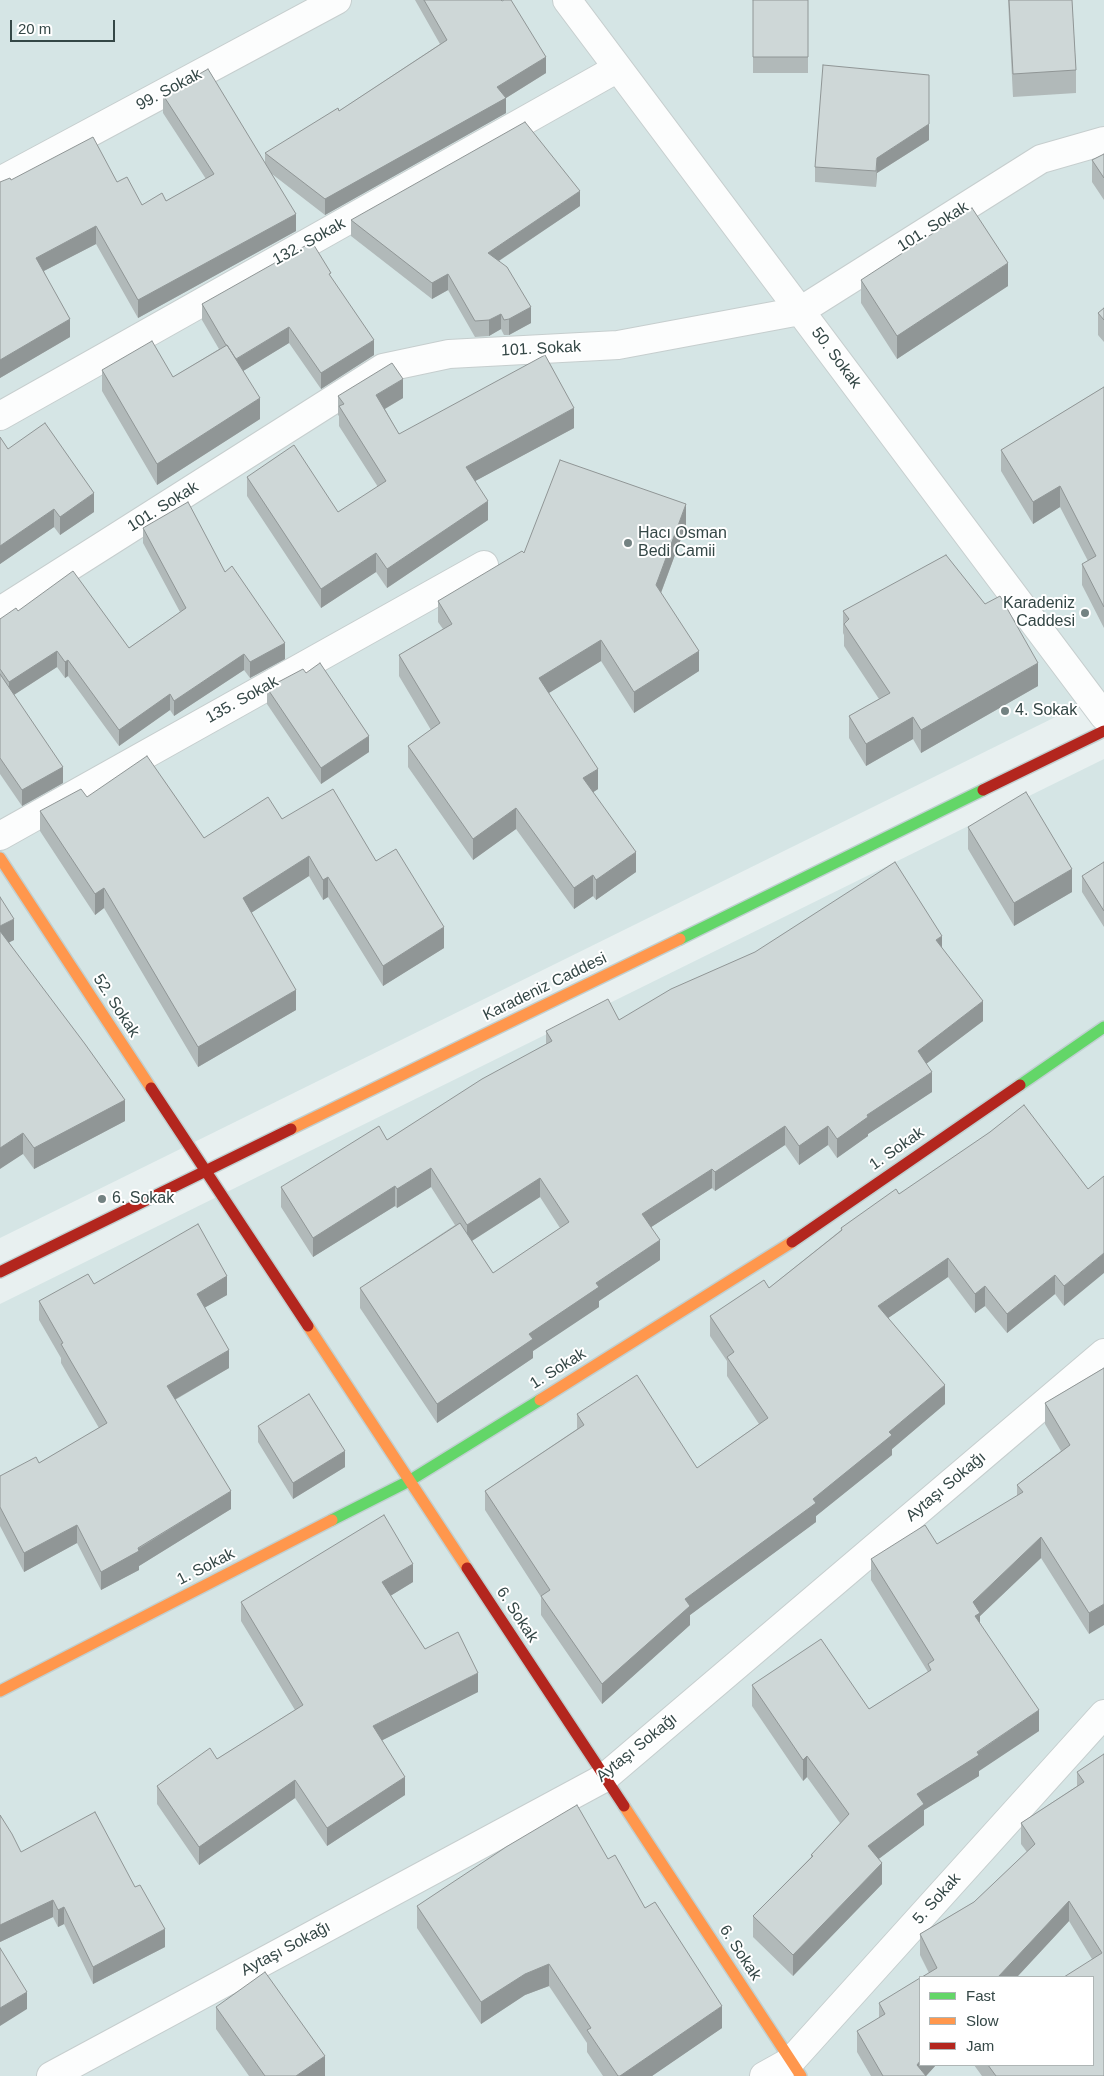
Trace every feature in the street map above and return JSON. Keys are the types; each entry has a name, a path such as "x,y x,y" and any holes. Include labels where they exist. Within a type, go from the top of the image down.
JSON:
{"street":[{"name":"99. Sokak","path":"0,181 337,0"},
{"name":"50. Sokak","path":"567,0 1104,716"},
{"name":"132. Sokak","path":"0,416 618,68"},
{"name":"101. Sokak","path":"0,611 383,368 449,354 618,344 800,310 1041,158 1104,141"},
{"name":"135. Sokak","path":"0,836 484,565"},
{"name":"Karadeniz Caddesi","path":"0,1272 1104,731"},
{"name":"52. Sokak","path":"0,858 205,1172"},
{"name":"1. Sokak","path":"0,1690 409,1481 780,1250 1104,1026"},
{"name":"6. Sokak","path":"205,1172 796,2068"},
{"name":"Aytaşı Sokağı","path":"51,2076 604,1778 1104,1353"},
{"name":"5. Sokak","path":"764,2076 796,2068 1104,1714"}],"shaded area":[{"path":"0,0 1104,0 1104,693 0,1238"},
{"path":"1104,759 1104,2076 0,2076 0,1304"}],"building":[{"path":"424,0 511,0 546,57 497,87 506,98 325,199 265,153 338,108 339,111 447,40"},
{"path":"753,0 808,0 808,57 753,57"},
{"path":"1009,0 1072,0 1076,70 1013,74"},
{"path":"823,65 929,75 929,124 877,158 876,171 815,167"},
{"path":"208,69 296,214 138,300 96,226 36,258 70,319 0,360 0,182 10,178 11,180 93,137 117,182 127,177 142,205 162,193 166,201 214,174 163,95"},
{"path":"525,122 580,191 488,253 507,267 531,307 509,319 504,320 501,314 489,320 475,321 448,274 432,283 351,220"},
{"path":"1104,154 1104,178 1092,160"},
{"path":"972,208 1008,263 897,336 861,280"},
{"path":"312,242 331,273 329,274 374,340 321,373 289,327 236,359 202,304"},
{"path":"1104,308 1104,320 1098,313"},
{"path":"152,341 173,377 227,345 260,398 157,464 102,370"},
{"path":"545,355 574,408 466,467 488,501 387,569 376,553 321,589 247,477 294,445 338,512 386,481 339,406 344,404 338,396 392,363 403,379 376,395 399,434"},
{"path":"1104,387 1104,607 1082,564 1096,556 1060,486 1033,502 1001,450"},
{"path":"45,423 94,493 60,517 54,509 0,546 0,437 8,449"},
{"path":"560,460 686,504 656,585 699,651 634,692 601,640 539,678 598,769 583,778 636,852 596,880 593,875 574,888 516,808 473,839 408,746 440,723 399,655 452,624 438,601 522,551 524,553"},
{"path":"188,502 225,572 232,566 285,643 250,662 244,654 174,701 170,694 119,730 68,660 65,662 57,651 9,682 0,669 0,619 16,608 18,611 73,571 129,648 186,608 143,528"},
{"path":"946,555 985,604 1000,596 1038,663 921,730 913,717 866,744 849,716 890,693 844,624 849,619 843,611"},
{"path":"320,663 369,736 321,768 267,688 303,669 306,673"},
{"path":"0,674 63,767 22,790 0,758"},
{"path":"147,756 204,838 268,797 282,819 333,789 376,861 396,849 444,927 383,966 328,877 323,880 309,856 243,898 296,990 198,1047 104,888 95,894 40,811 81,789 87,797"},
{"path":"1026,792 1072,869 1014,903 968,827"},
{"path":"895,862 942,936 936,940 983,1001 918,1051 932,1072 867,1115 868,1117 837,1139 828,1126 799,1146 785,1126 715,1172 712,1169 642,1214 660,1240 596,1283 599,1287 529,1334 533,1339 437,1404 360,1288 460,1223 493,1273 569,1222 540,1178 467,1225 431,1168 397,1189 395,1186 313,1238 281,1187 379,1126 387,1140 482,1079 552,1041 546,1031 608,999 619,1020 671,989 755,952"},
{"path":"1104,862 1104,911 1082,876"},
{"path":"0,897 14,919 0,926"},
{"path":"0,931 125,1100 34,1148 23,1133 0,1148"},
{"path":"1024,1105 1088,1189 1104,1176 1104,1253 1064,1286 1055,1275 1007,1314 985,1286 975,1294 948,1258 878,1306 945,1385 889,1432 892,1435 813,1499 816,1503 685,1599 690,1606 602,1684 541,1596 550,1590 485,1491 584,1425 577,1414 637,1375 697,1468 768,1418 727,1357 734,1352 710,1316 764,1280 769,1288 842,1230 841,1228 896,1189 899,1194 990,1132"},
{"path":"198,1224 227,1276 197,1294 229,1350 167,1386 231,1491 138,1548 139,1551 101,1572 77,1525 24,1553 0,1507 0,1476 36,1457 39,1463 107,1423 61,1344 63,1343 39,1301 88,1274 94,1284"},
{"path":"1104,1368 1104,1604 1089,1613 1041,1537 973,1602 980,1613 975,1616 1039,1710 977,1752 979,1755 917,1794 924,1804 868,1846 882,1863 793,1955 753,1916 813,1856 811,1855 849,1814 807,1756 803,1760 752,1685 821,1639 869,1709 931,1670 928,1664 934,1660 871,1559 925,1525 937,1544 1023,1492 1017,1485 1070,1445 1045,1403"},
{"path":"309,1394 345,1451 293,1483 258,1426"},
{"path":"384,1515 413,1564 382,1582 425,1649 458,1632 478,1673 373,1726 405,1777 327,1828 295,1780 199,1847 157,1786 210,1748 217,1759 303,1705 241,1602"},
{"path":"1104,1754 1104,2076 996,2076 989,2066 1094,2066 1094,1976 1066,1976 1102,1953 1069,1901 999,1976 924,1976 937,1968 920,1934 974,1902 1035,1844 1021,1823 1084,1782 1077,1772"},
{"path":"577,1805 608,1859 615,1855 645,1908 655,1902 722,2006 620,2076 618,2076 587,2030 591,2028 549,1964 525,1974 481,2002 417,1906 506,1847"},
{"path":"95,1812 135,1887 140,1885 165,1929 93,1967 64,1907 58,1910 53,1900 0,1925 0,1815 21,1852"},
{"path":"0,1948 27,1992 0,2008"},
{"path":"265,1972 325,2056 296,2076 265,2076 216,2007"},
{"path":"919,1979 919,2062 917,2065 926,2076 883,2076 857,2031 885,2014 879,2003"}],"traffic: fast":[{"path":"680,939 983,790"},
{"path":"1020,1085 1104,1027"},
{"path":"332,1520 409,1481 540,1400"}],"traffic: slow":[{"path":"0,858 151,1088"},
{"path":"291,1129 680,939"},
{"path":"540,1400 792,1242"},
{"path":"308,1326 467,1568"},
{"path":"0,1691 332,1520"},
{"path":"624,1806 801,2076"}],"traffic: jam":[{"path":"983,790 1104,731"},
{"path":"792,1242 1020,1085"},
{"path":"151,1088 308,1326"},
{"path":"0,1272 291,1129"},
{"path":"467,1568 624,1806"}],"place":[{"name":"Hacı Osman Bedi Camii","path":"628,543"},
{"name":"Karadeniz Caddesi","path":"1085,613"},
{"name":"4. Sokak","path":"1005,711"},
{"name":"6. Sokak","path":"102,1199"}]}
